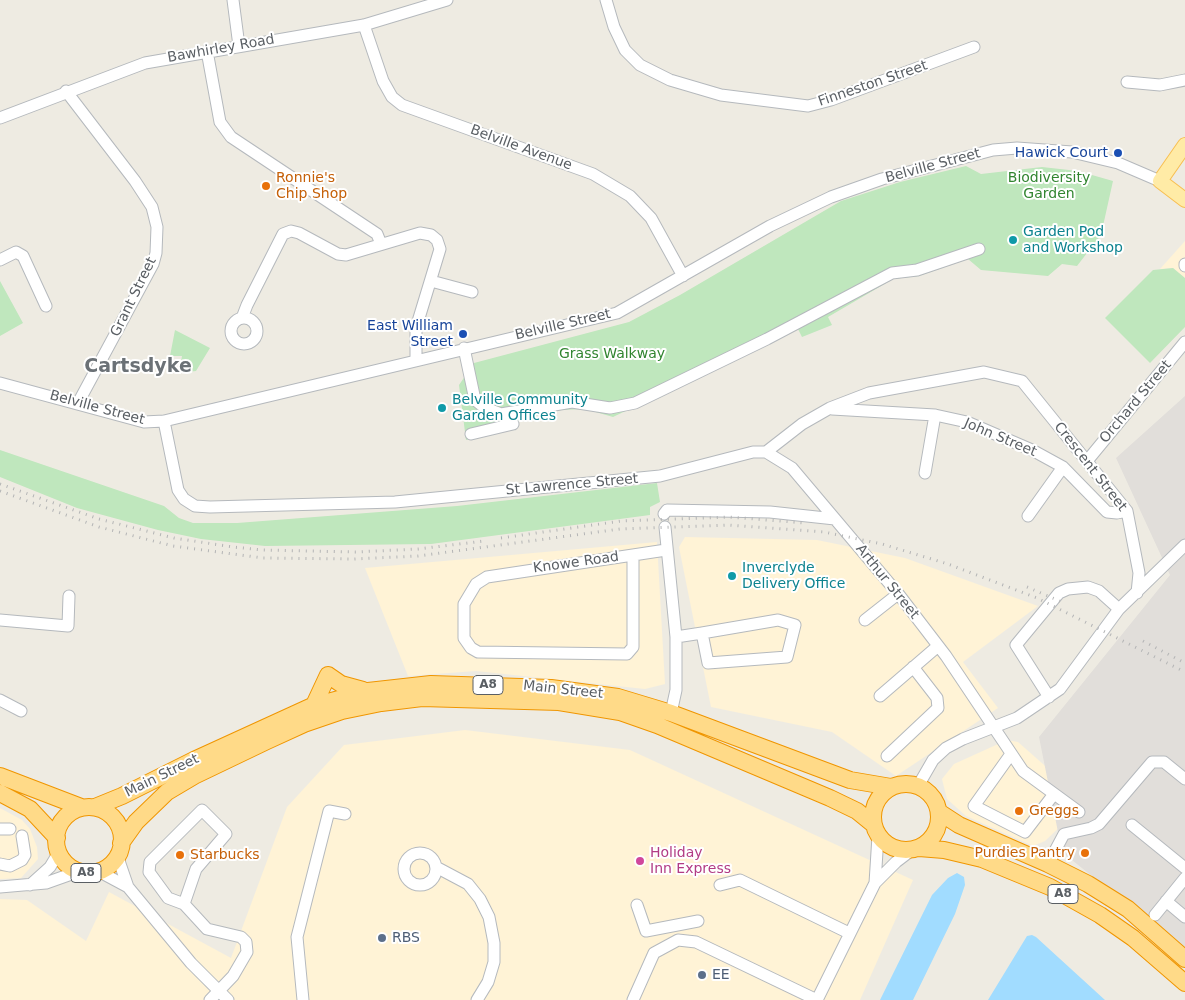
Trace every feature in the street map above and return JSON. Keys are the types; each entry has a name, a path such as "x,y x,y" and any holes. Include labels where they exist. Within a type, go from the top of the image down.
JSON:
{"highway":[{"path":"314,705 328,675 341,684 368,691"},
{"name":"Main Street","path":"88,807 131,792 266,726 314,705 368,691 431,684 551,688 618,696 671,712 850,780 891,787"},
{"name":"Main Street","path":"119,849 136,822 167,792 241,753 296,727 342,711 381,703 422,698 549,702 620,712 657,725 830,798 857,811 876,830"},
{"path":"0,776 88,807 106,811 115,820 120,831 119,849"},
{"name":"A8","path":"891,787 903,784 918,786 931,795 939,812 959,825 1048,864 1088,884 1128,909 1185,959"},
{"path":"876,830 874,805 881,794 891,787"},
{"name":"A8","path":"0,793 30,809 58,845 67,866 77,872 91,874 100,872 111,864 119,849"},
{"name":"A8","path":"58,845 59,828 65,818 88,807"},
{"path":"916,849 930,841 937,830 939,812"},
{"name":"A8","path":"876,830 894,848 950,851 982,859 1064,894 1100,915 1133,938 1185,983"}],"main road":[{"path":"1185,144 1160,181 1185,200"}],"street":[{"path":"233,0 239,46"},
{"name":"Bawhirley Road","path":"0,118 66,91 144,63 364,25 446,0"},
{"name":"Finneston Street","path":"606,0 614,27 626,50 640,65 670,80 721,95 808,106 831,100 974,48"},
{"name":"Belville Avenue","path":"364,25 383,81 392,97 402,105 593,174 623,192 651,218 683,276"},
{"path":"207,51 220,122 231,137 377,234 381,244"},
{"path":"1127,82 1160,85 1185,80"},
{"name":"Grant Street","path":"66,91 135,181 152,207 157,227 156,252 153,264 78,403"},
{"name":"Belville Street","path":"0,383 144,422 164,421 416,359 617,313 770,226 831,197 882,179 993,150 1017,148 1072,152 1118,163 1160,181"},
{"path":"242,318 246,304 283,234 291,231 299,233 338,254 346,255 420,233 431,235 437,240 440,249 416,328 416,359"},
{"path":"501,414 572,402 610,408 635,403 767,338 892,273 917,270 980,249"},
{"path":"0,260 16,252 23,256 46,306"},
{"path":"431,281 472,292"},
{"name":"Orchard Street","path":"1087,461 1185,342"},
{"path":"464,348 475,400 485,408 509,417 513,424 471,434"},
{"name":"Crescent Street","path":"830,408 869,393 984,372 1022,380 1127,511 1139,573 1137,593"},
{"path":"766,452 802,424 830,408"},
{"name":"John Street","path":"830,408 935,415 967,422 1032,450 1063,467 1107,512 1127,511"},
{"path":"925,473 935,415"},
{"name":"St Lawrence Street","path":"164,421 178,490 189,503 203,507 395,502 650,477 753,452 766,452"},
{"name":"Arthur Street","path":"766,452 792,468 898,594 938,646 1023,771 1079,812"},
{"path":"1028,516 1063,467"},
{"path":"664,514 667,510 770,512 835,519"},
{"path":"664,527 676,637 676,682 671,712"},
{"path":"918,786 928,767 941,752 962,738 1017,718 1060,690 1119,609 1137,593 1161,566 1185,545"},
{"name":"Knowe Road","path":"633,555 633,647 627,654 478,652 471,648 464,638 464,604 476,584 487,577 666,550"},
{"path":"1050,697 1016,645 1059,593 1068,588 1088,587 1098,591 1119,609"},
{"path":"865,620 898,594"},
{"path":"0,620 68,626 69,596"},
{"path":"676,637 778,620 795,625 787,658 708,664 702,633"},
{"path":"880,696 938,646"},
{"path":"887,756 938,708 937,698 913,667"},
{"path":"0,700 21,711"},
{"path":"1011,754 974,806 1024,832 1054,794"},
{"path":"1048,864 1064,834 1092,828 1099,824 1149,764 1155,760 1164,762 1185,779"},
{"path":"184,904 196,869 226,834 202,810 150,862 149,872 168,898 184,904 208,929 240,937 246,942 247,955 233,976 214,996"},
{"path":"303,1000 297,937 328,811 345,814"},
{"path":"1132,825 1185,868"},
{"path":"875,883 876,830"},
{"path":"0,864 10,866 22,860 25,855 22,836"},
{"path":"30,885 50,867 58,845"},
{"path":"119,849 128,887"},
{"path":"633,1000 654,953 678,940 696,942 817,1000 875,883 896,862 916,849"},
{"path":"436,867 468,884 480,899 489,917 494,943 494,962 488,982 477,1000"},
{"path":"0,887 46,883 77,872"},
{"path":"100,872 128,887 214,996 228,1000"},
{"path":"1155,915 1185,878"},
{"path":"720,884 740,880 849,933"},
{"path":"1166,902 1185,917"},
{"path":"637,905 646,931 698,921"}],"shaded area":[{"path":"1185,241 1185,278 1173,268 1160,269"},
{"path":"1185,396 1185,951 1062,852 1039,737 1170,575 1116,458"},
{"path":"685,537 817,540 905,558 1038,606 963,662 998,708 896,776 832,732 711,707 679,547"},
{"path":"657,542 665,684 645,689 476,671 408,676 365,568"},
{"path":"465,730 630,750 913,880 860,1000 0,1000 0,899 27,900 86,941 109,892 231,958 287,807 344,745"},
{"path":"1007,740 1018,742 1060,779 1065,822 1045,841 1033,846 966,816 947,799 942,779 954,764"},
{"path":"0,808 22,820 30,829 37,847 38,859 21,878 0,879"}],"green space":[{"path":"966,166 981,174 1042,167 1078,171 1113,181 1101,235 1077,266 1062,264 1048,276 981,270 968,259 919,276 893,279 828,317 832,325 802,337 798,329 613,417 585,409 561,410 528,418 466,440 459,385 474,363 629,322 680,295 841,201 900,182"},
{"path":"1173,268 1185,278 1185,327 1150,363 1105,318 1153,270"},
{"path":"0,281 23,323 0,336"},
{"path":"175,330 210,348 196,371 179,373 182,356 170,356"},
{"path":"0,450 164,506 179,518 193,523 237,523 457,506 657,483 660,502 650,507 650,515 431,544 265,546 201,539 158,530 77,508 0,477"}],"water":[{"path":"957,873 964,877 965,885 955,914 913,1000 880,1000 932,895 948,878"},
{"path":"1032,935 1105,1000 988,1000 1027,936"}],"railway":[{"path":"0,484 99,519 174,538 233,547 263,550 355,552 418,549 484,541"},
{"path":"0,491 99,527 173,546 263,558 354,559 418,556 620,529 728,525 824,532 882,544 948,564 1037,598 1185,672"},
{"path":"501,538 621,521 729,517 805,523"},
{"path":"1027,587 1062,602"},
{"path":"1143,641 1185,663"}],"place":[{"name":"Hawick Court","path":"1118,153"},
{"name":"Ronnie's Chip Shop","path":"266,186"},
{"name":"Garden Pod and Workshop","path":"1013,240"},
{"name":"East William Street","path":"463,334"},
{"name":"Belville Community Garden Offices","path":"442,408"},
{"name":"Inverclyde Delivery Office","path":"732,576"},
{"name":"Greggs","path":"1019,811"},
{"name":"Purdies Pantry","path":"1085,853"},
{"name":"Starbucks","path":"180,855"},
{"name":"Holiday Inn Express","path":"640,861"},
{"name":"RBS","path":"382,938"},
{"name":"EE","path":"702,975"}],"district":[{"name":"Cartsdyke","path":"138,367"}],"park label":[{"name":"Biodiversity Garden","path":"1049,186"},
{"name":"Grass Walkway","path":"612,354"}]}
